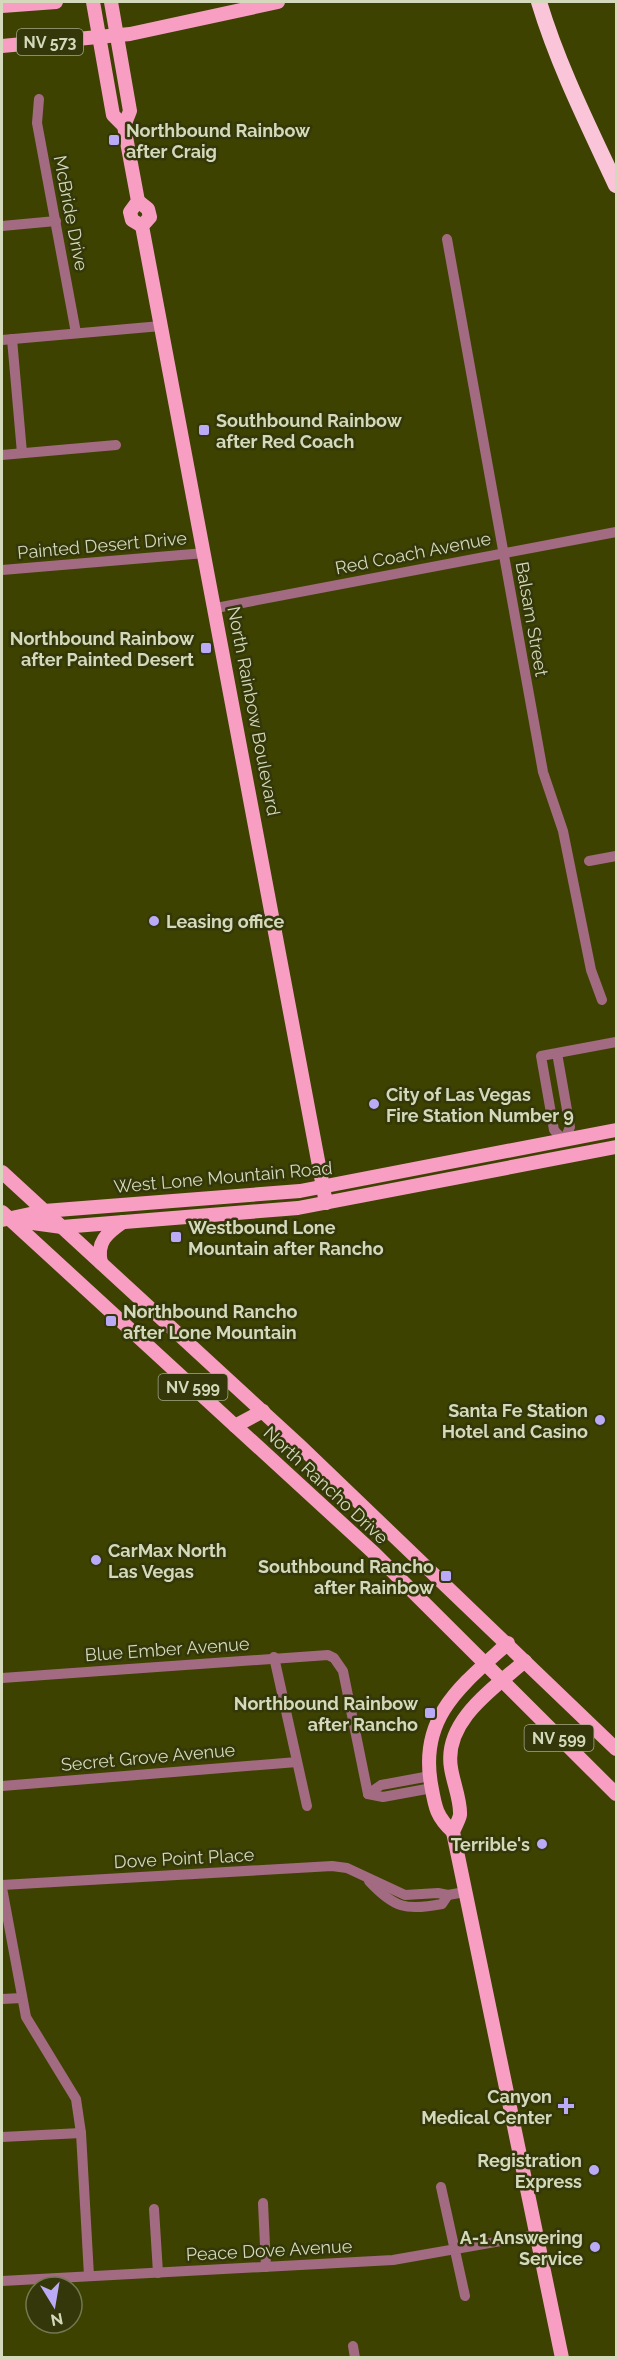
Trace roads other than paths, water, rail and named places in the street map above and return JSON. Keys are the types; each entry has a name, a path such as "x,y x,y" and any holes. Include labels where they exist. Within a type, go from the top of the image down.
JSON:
{"highway":[{"path":"539,2 544,25 582,114 616,185"},
{"path":"550,2 560,58"}],"main road":[{"name":"NV 573","path":"2,6 56,2"},
{"name":"North Rainbow Boulevard","path":"93,2 113,115 124,126"},
{"name":"North Rainbow Boulevard","path":"111,2 130,111 124,126 138,201 148,209 150,217 142,226 206,553 326,1203"},
{"name":"NV 573","path":"2,46 117,36 278,2"},
{"name":"West Lone Mountain Road","path":"4,1217 44,1211 323,1188 616,1130"},
{"path":"564,1141 567,1157"},
{"path":"530,1147 533,1163"},
{"name":"West Lone Mountain Road","path":"4,1217 62,1227 298,1208 616,1147"},
{"path":"485,1156 488,1172"},
{"path":"471,1159 474,1175"},
{"path":"412,1171 414,1187"},
{"name":"North Rancho Drive","path":"2,1172 263,1412 508,1643 616,1749"},
{"path":"389,1176 392,1191"},
{"name":"North Rancho Drive","path":"4,1217 375,1554 616,1794"},
{"path":"101,1263 99,1254 103,1238 123,1222"},
{"path":"235,1426 263,1412"},
{"path":"453,1832 438,1818 427,1762 430,1738 438,1719 466,1682 508,1643"},
{"path":"525,1661 469,1712 452,1743 450,1762 460,1814 453,1832 562,2358"}],"street":[{"name":"McBride Drive","path":"39,99 37,123 76,333"},
{"path":"2,225 56,221"},
{"name":"Balsam Street","path":"447,239 543,772 564,831 591,970 602,1000"},
{"path":"22,453 7,340 161,326"},
{"path":"2,455 116,445"},
{"name":"Red Coach Avenue","path":"216,608 616,532"},
{"name":"Painted Desert Drive","path":"2,570 206,553"},
{"path":"589,861 616,856"},
{"path":"557,1053 570,1127 564,1141 554,1130 541,1056 557,1053 616,1042"},
{"name":"Blue Ember Avenue","path":"2,1678 318,1653 334,1658 343,1671 368,1794 381,1785 431,1782"},
{"path":"274,1657 307,1806"},
{"name":"Secret Grove Avenue","path":"2,1786 297,1762"},
{"name":"Dove Point Place","path":"2,1887 332,1866 347,1868 366,1879 391,1902 399,1906 423,1907 442,1904 448,1895 465,1892"},
{"path":"2,1887 26,2018 76,2099 81,2133 89,2276"},
{"path":"2,1999 22,1998"},
{"path":"2,2137 81,2133"},
{"path":"441,2187 465,2296"},
{"path":"263,2203 267,2267"},
{"path":"154,2209 158,2273"},
{"name":"Peace Dove Avenue","path":"2,2281 393,2260 536,2235"}],"place":[{"name":"Northbound Rainbow after Craig","path":"114,140"},
{"name":"Southbound Rainbow after Red Coach","path":"204,430"},
{"name":"Northbound Rainbow after Painted Desert","path":"206,648"},
{"name":"Leasing office","path":"154,921"},
{"name":"City of Las Vegas Fire Station Number 9","path":"374,1104"},
{"name":"Westbound Lone Mountain after Rancho","path":"176,1237"},
{"name":"Northbound Rancho after Lone Mountain","path":"111,1321"},
{"name":"Santa Fe Station Hotel and Casino","path":"600,1420"},
{"name":"CarMax North Las Vegas","path":"96,1560"},
{"name":"Southbound Rancho after Rainbow","path":"446,1576"},
{"name":"Northbound Rainbow after Rancho","path":"430,1713"},
{"name":"Terrible's","path":"542,1844"},
{"name":"Canyon Medical Center","path":"566,2106"},
{"name":"Registration Express","path":"594,2170"},
{"name":"A-1 Answering Service","path":"595,2247"}]}
